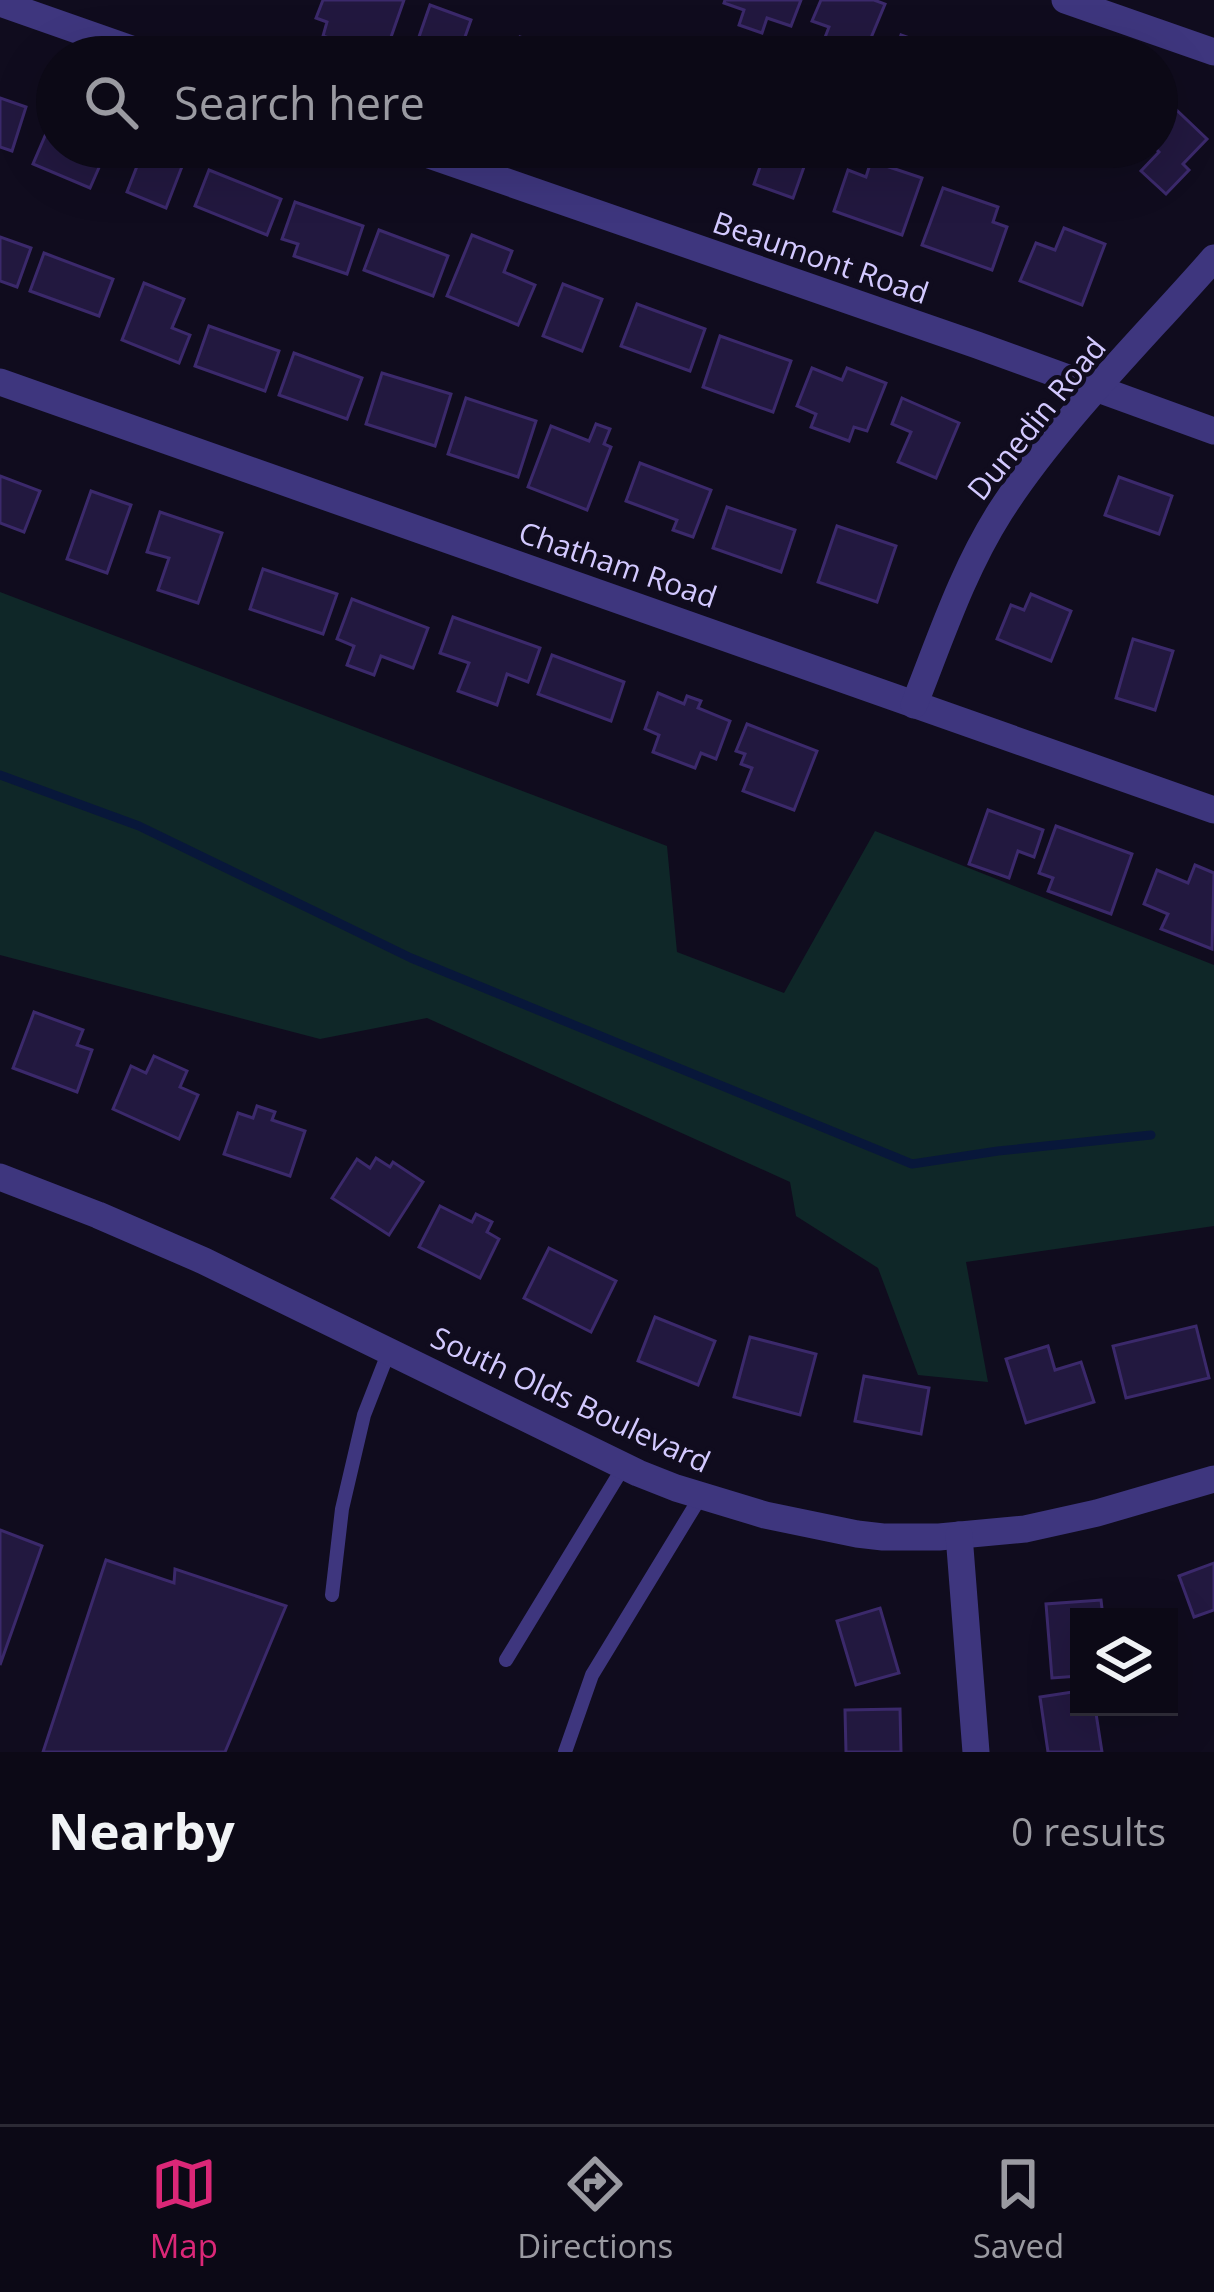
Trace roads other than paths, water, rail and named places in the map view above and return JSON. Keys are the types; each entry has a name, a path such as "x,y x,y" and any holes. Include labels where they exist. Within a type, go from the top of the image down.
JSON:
{"street":[{"path":"1065,0 1168,36"},
{"path":"0,3 94,36"},
{"path":"1178,39 1214,52"},
{"name":"Beaumont Road","path":"466,168 1214,431"},
{"name":"Dunedin Road","path":"914,706 955,600 1002,509 1051,443 1214,259"},
{"name":"Chatham Road","path":"0,382 1214,810"},
{"name":"South Olds Boulevard","path":"0,1177 204,1261 624,1466 765,1515 883,1537 959,1535 1025,1529 1214,1479"},
{"path":"959,1535 976,1752"}],"lane":[{"path":"332,1595 342,1509 364,1415 389,1352"},
{"path":"506,1660 624,1466"},
{"path":"565,1752 592,1676 700,1496"}],"waterway":[{"path":"0,775 139,826 411,958 912,1164 1151,1135"}]}
